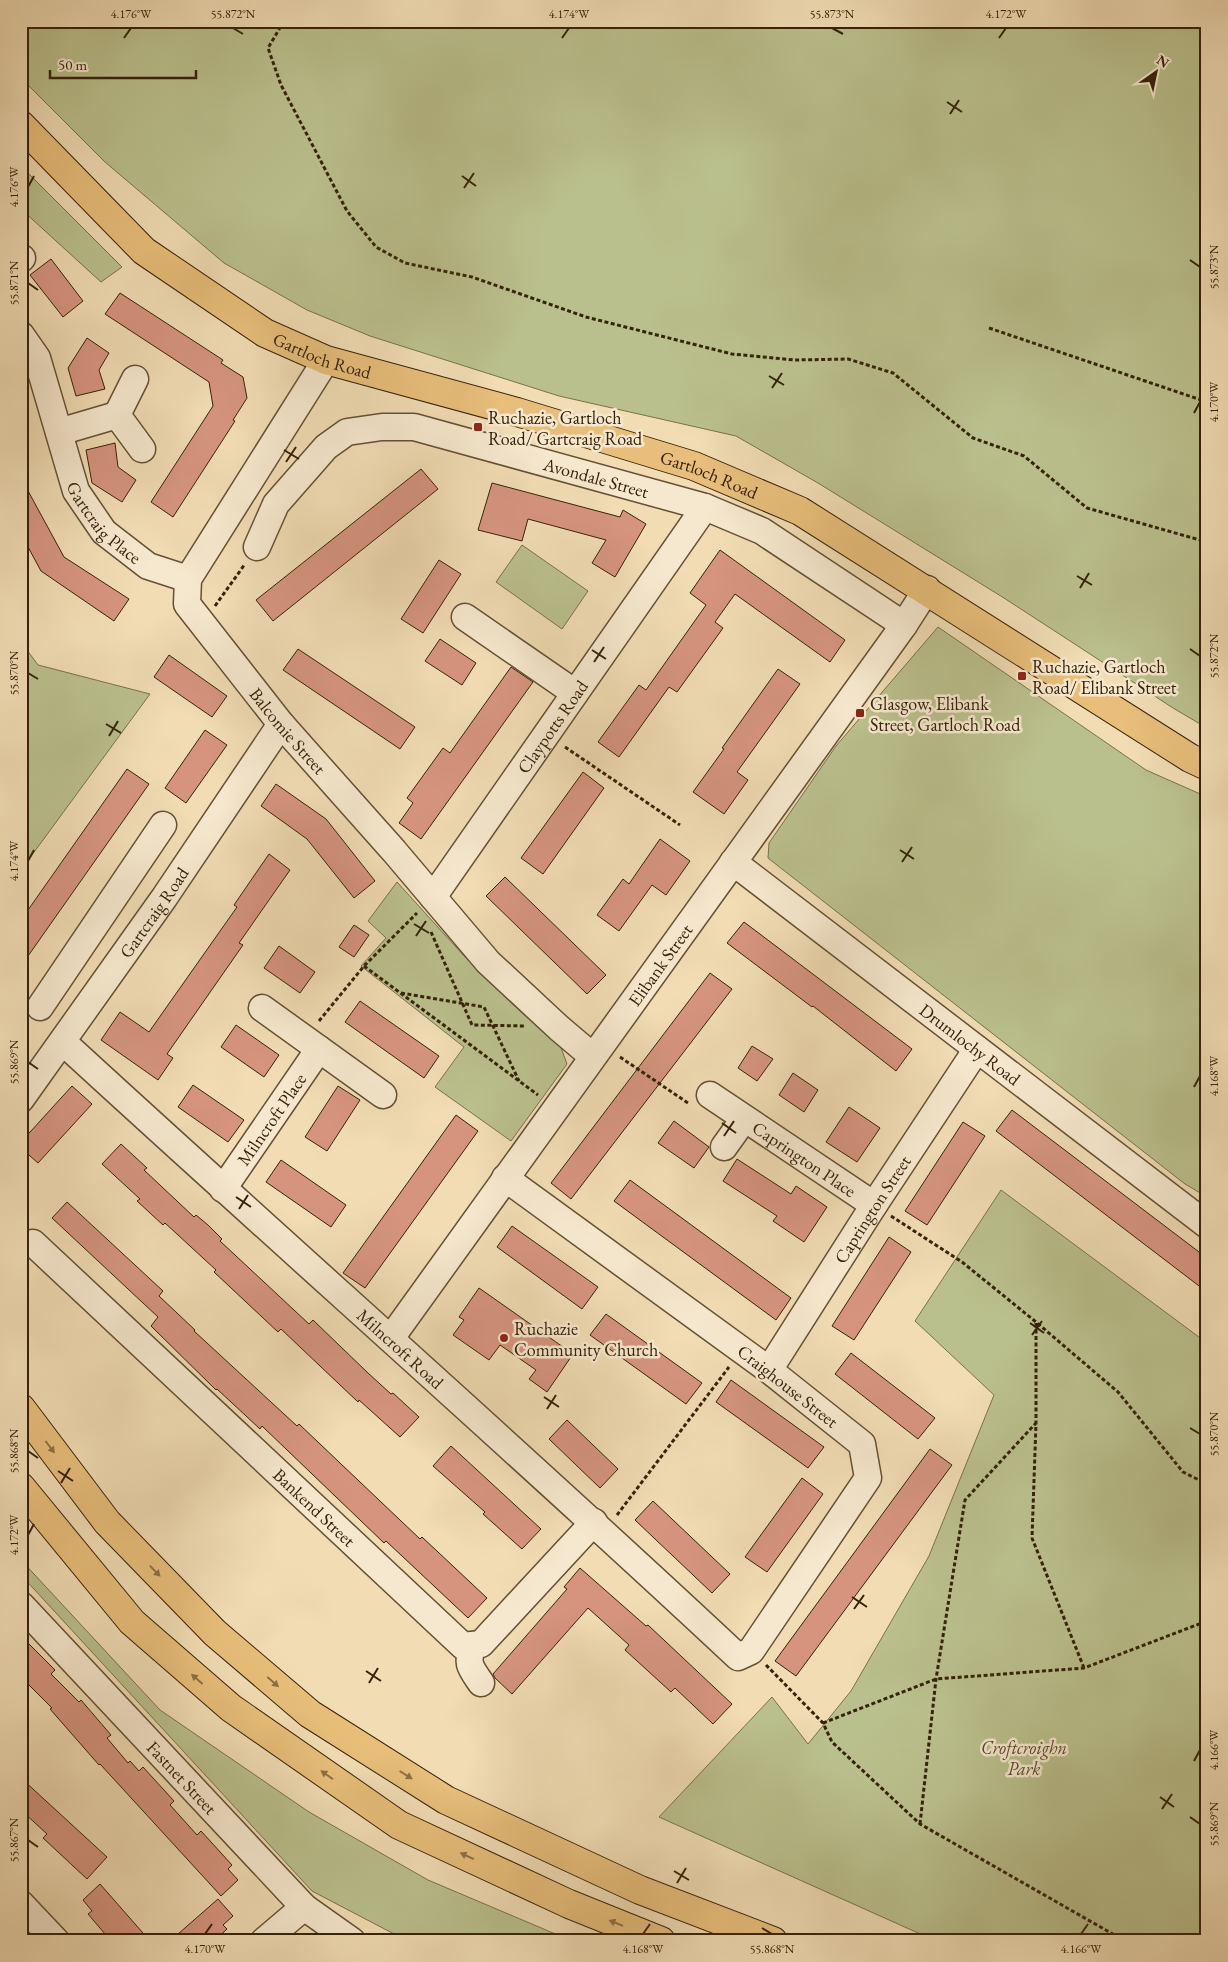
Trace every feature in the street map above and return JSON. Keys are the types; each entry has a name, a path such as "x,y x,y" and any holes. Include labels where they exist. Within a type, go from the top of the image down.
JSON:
{"main road":[{"name":"Gartloch Road","path":"21,125 144,250 265,333 326,360 517,412 694,466 800,511 926,589 1190,758 1207,766"},
{"path":"21,1408 107,1522 215,1633 310,1714 446,1800 640,1890 773,1941"},
{"path":"21,1487 132,1622 230,1708 399,1825 569,1904 661,1941"}],"street":[{"name":"Gartcraig Place","path":"21,335 37,358 76,491 104,532 148,566 188,579"},
{"name":"Balcomie Street","path":"326,360 188,579 187,604 281,724 394,850 488,962 558,1028 597,1050"},
{"path":"59,432 117,414 135,380"},
{"path":"117,414 142,449"},
{"name":"Avondale Street","path":"257,547 276,504 326,447 347,432 382,427 414,427 705,507 762,531 904,625"},
{"path":"248,484 276,504"},
{"name":"Claypotts Road","path":"433,897 705,507"},
{"name":"Elibank Street","path":"391,1338 904,625 926,589"},
{"path":"465,617 575,693"},
{"name":"Gartcraig Road","path":"21,1099 138,937 281,724"},
{"path":"40,1007 163,826"},
{"name":"Drumlochy Road","path":"733,862 1207,1225"},
{"path":"103,914 138,937"},
{"path":"262,1008 383,1095"},
{"name":"Milncroft Road","path":"63,1042 223,1189 391,1338 599,1527 745,1654"},
{"name":"Milncroft Place","path":"223,1189 312,1044"},
{"name":"Caprington Street","path":"769,1370 874,1205 977,1049"},
{"name":"Caprington Place","path":"710,1095 874,1205"},
{"path":"724,1147 744,1119"},
{"name":"Craighouse Street","path":"505,1178 769,1370 862,1444 868,1478 745,1654"},
{"name":"Bankend Street","path":"33,1243 463,1646 473,1645"},
{"path":"481,1683 470,1666 468,1658 473,1645 481,1644 599,1527"},
{"name":"Fastnet Street","path":"21,1605 304,1907 352,1941"},
{"path":"21,1904 56,1941"},
{"path":"264,1941 304,1907"}],"path":[{"path":"284,21 268,48 281,85 347,211 376,247 390,255 405,263 472,277 586,317 732,354 795,360 848,359 893,373 973,438 1024,456 1087,508 1207,542"},
{"path":"989,328 1207,402"},
{"path":"201,624 257,547"},
{"path":"547,734 680,825"},
{"path":"312,1044 364,966 433,897"},
{"path":"429,926 472,1025 558,1028"},
{"path":"364,966 555,1108"},
{"path":"400,993 484,1007 519,1081"},
{"path":"597,1050 688,1103 710,1095"},
{"path":"874,1205 962,1262 1036,1322 1118,1392 1183,1472 1207,1484"},
{"path":"1036,1322 1036,1423 1032,1538 1084,1668"},
{"path":"599,1527 742,1350"},
{"path":"920,1824 936,1679 965,1500 1036,1423"},
{"path":"823,1723 936,1679 1084,1668 1207,1621"},
{"path":"745,1654 823,1723 832,1742 920,1824 1125,1941"}],"green space":[{"path":"21,21 1207,21 1207,728 1004,598 818,483 736,436 559,396 370,336 307,310 224,263 105,162 21,78"},
{"path":"21,166 122,267 101,282 21,209"},
{"path":"522,545 588,591 562,629 496,582"},
{"path":"938,627 1146,770 1207,797 1207,1197 1185,1184 768,858 769,843 836,746"},
{"path":"21,642 38,665 150,694 21,870"},
{"path":"397,882 465,957 556,1034 567,1064 511,1141 435,1087 464,1047 361,966 386,938 368,921"},
{"name":"Croftcroighn Park","path":"1001,1190 1207,1343 1207,1941 936,1941 659,1817 772,1697 808,1744 851,1691 929,1556 994,1395 915,1321"},
{"path":"21,1560 160,1710 309,1812 428,1880 572,1941 414,1941 396,1935 312,1891 21,1575"}],"building":[{"path":"51,259 83,301 63,317 30,275"},
{"path":"120,293 223,360 221,363 243,377 247,398 233,420 235,421 173,517 151,502 213,406 209,382 105,314"},
{"path":"87,338 109,353 99,370 105,389 76,396 68,368"},
{"path":"115,443 118,467 136,480 122,502 92,483 86,450"},
{"path":"421,469 438,489 273,621 256,600"},
{"path":"21,478 64,557 129,599 114,621 41,571 21,534"},
{"path":"492,483 620,517 623,510 646,524 615,577 592,563 606,540 528,519 522,541 478,530"},
{"path":"720,550 845,640 830,662 735,594 715,622 723,628 677,692 669,687 619,757 598,742 639,685 646,690 706,605 690,593"},
{"path":"439,560 461,574 423,633 401,619"},
{"path":"440,639 476,663 462,685 425,661"},
{"path":"298,649 415,727 400,749 283,670"},
{"path":"169,655 227,696 212,717 154,677"},
{"path":"511,667 533,682 421,839 399,823 413,803 407,798 443,748 450,753"},
{"path":"778,669 800,684 737,772 748,780 724,814 693,792"},
{"path":"205,730 227,745 186,803 165,788"},
{"path":"127,769 149,784 21,966 21,920"},
{"path":"583,772 604,788 543,874 521,858"},
{"path":"276,784 326,819 375,881 354,898 307,839 261,806"},
{"path":"660,839 690,861 666,895 652,885 619,931 597,915 623,879 629,884"},
{"path":"269,854 290,870 239,943 243,945 167,1054 173,1058 158,1080 101,1040 120,1012 149,1032 237,907 234,905"},
{"path":"505,877 606,975 587,994 486,896"},
{"path":"744,922 912,1049 896,1071 813,1006 727,943"},
{"path":"354,925 369,935 354,957 339,947"},
{"path":"279,946 315,972 300,993 264,968"},
{"path":"710,973 732,989 571,1199 551,1183"},
{"path":"360,1001 439,1056 424,1078 345,1022"},
{"path":"236,1025 279,1055 264,1077 221,1047"},
{"path":"752,1046 773,1059 757,1081 738,1068"},
{"path":"793,1073 818,1090 804,1112 779,1095"},
{"path":"193,1085 244,1120 228,1142 178,1107"},
{"path":"72,1086 92,1104 38,1163 21,1148 21,1142"},
{"path":"338,1086 360,1100 327,1151 305,1137"},
{"path":"849,1107 880,1128 857,1162 826,1142"},
{"path":"1012,1110 1207,1258 1207,1292 996,1131"},
{"path":"456,1115 478,1131 365,1288 343,1273"},
{"path":"674,1121 709,1147 694,1168 658,1143"},
{"path":"963,1122 985,1136 927,1225 905,1211"},
{"path":"121,1144 147,1168 144,1170 194,1217 196,1215 208,1225 222,1239 220,1241 309,1324 313,1320 368,1373 419,1417 400,1437 359,1400 358,1402 281,1329 278,1332 214,1272 216,1270 165,1223 163,1225 137,1201 140,1199 102,1164"},
{"path":"737,1159 791,1194 796,1186 827,1207 804,1242 773,1221 777,1216 723,1181"},
{"path":"281,1160 346,1205 331,1227 266,1182"},
{"path":"630,1180 791,1298 776,1320 614,1201"},
{"path":"67,1202 163,1291 159,1296 194,1331 297,1426 299,1424 420,1539 422,1537 487,1598 468,1618 386,1541 384,1543 262,1426 260,1429 216,1390 151,1326 158,1317 52,1218"},
{"path":"512,1226 598,1287 582,1309 497,1247"},
{"path":"889,1237 911,1252 854,1340 832,1326"},
{"name":"Ruchazie Community Church","path":"479,1288 573,1354 547,1392 529,1379 536,1370 500,1345 489,1360 453,1335 464,1320 459,1317"},
{"path":"606,1314 702,1383 686,1404 590,1335"},
{"path":"851,1353 935,1418 918,1439 835,1374"},
{"path":"731,1380 824,1447 808,1468 716,1402"},
{"path":"567,1420 618,1469 600,1488 549,1439"},
{"path":"451,1446 541,1529 522,1549 483,1514 485,1512 433,1466"},
{"path":"930,1449 952,1465 796,1676 775,1661"},
{"path":"802,1478 823,1494 767,1572 745,1557"},
{"path":"653,1501 730,1574 712,1593 635,1520"},
{"path":"580,1568 646,1626 648,1625 732,1704 713,1724 675,1688 671,1692 625,1650 629,1645 588,1608 512,1694 495,1678 493,1674 567,1589 564,1587"},
{"path":"21,1636 55,1670 51,1674 79,1702 81,1700 111,1735 107,1738 128,1763 130,1761 139,1771 143,1767 174,1801 170,1805 197,1835 201,1831 232,1865 228,1869 238,1880 221,1896 99,1765 50,1709 52,1708 21,1677"},
{"path":"21,1778 107,1857 87,1879 43,1838 47,1834 21,1810"},
{"path":"100,1884 150,1941 111,1941 88,1914 92,1911 83,1900"},
{"path":"218,1899 233,1916 223,1925 227,1929 214,1941 170,1941"}],"place":[{"name":"Ruchazie, Gartloch Road/ Gartcraig Road","path":"478,427"},
{"name":"Ruchazie, Gartloch Road/ Elibank Street","path":"1022,676"},
{"name":"Glasgow, Elibank Street, Gartloch Road","path":"860,713"},
{"name":"Ruchazie Community Church","path":"504,1338"}]}
